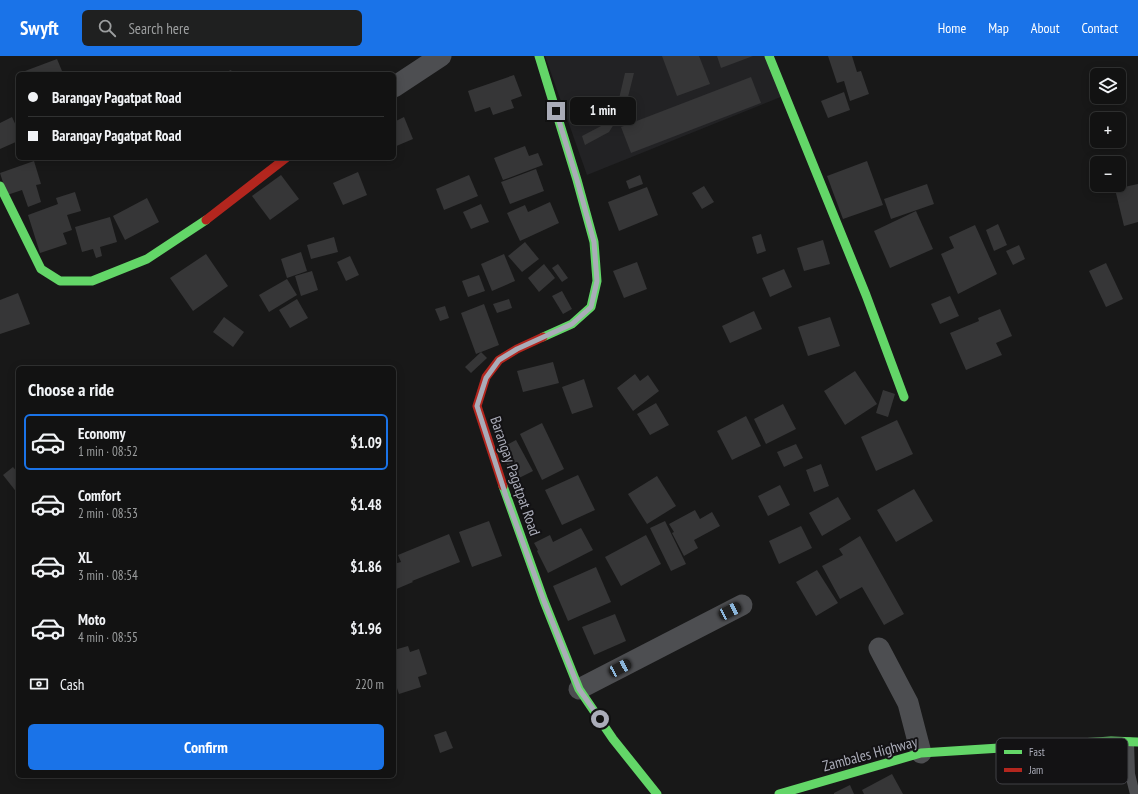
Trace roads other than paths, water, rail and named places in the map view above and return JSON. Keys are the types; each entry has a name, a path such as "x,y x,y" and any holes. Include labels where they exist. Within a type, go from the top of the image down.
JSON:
{"street":[{"path":"396,86 442,56"},
{"name":"Barangay Pagatpat Road","path":"539,56 577,180 594,242 597,281 591,307 572,324 517,349 499,360 486,378 477,406 525,549 579,689 613,740 657,794"},
{"path":"769,56 866,295 904,397"},
{"path":"0,186 41,269 60,281 92,281 147,259 204,222 283,160"},
{"path":"579,689 742,605"},
{"path":"879,648 908,703 921,753"},
{"name":"Zambales Highway","path":"779,794 921,753 996,748"}],"lane":[{"path":"1133,742 1130,774 1135,794"}]}
